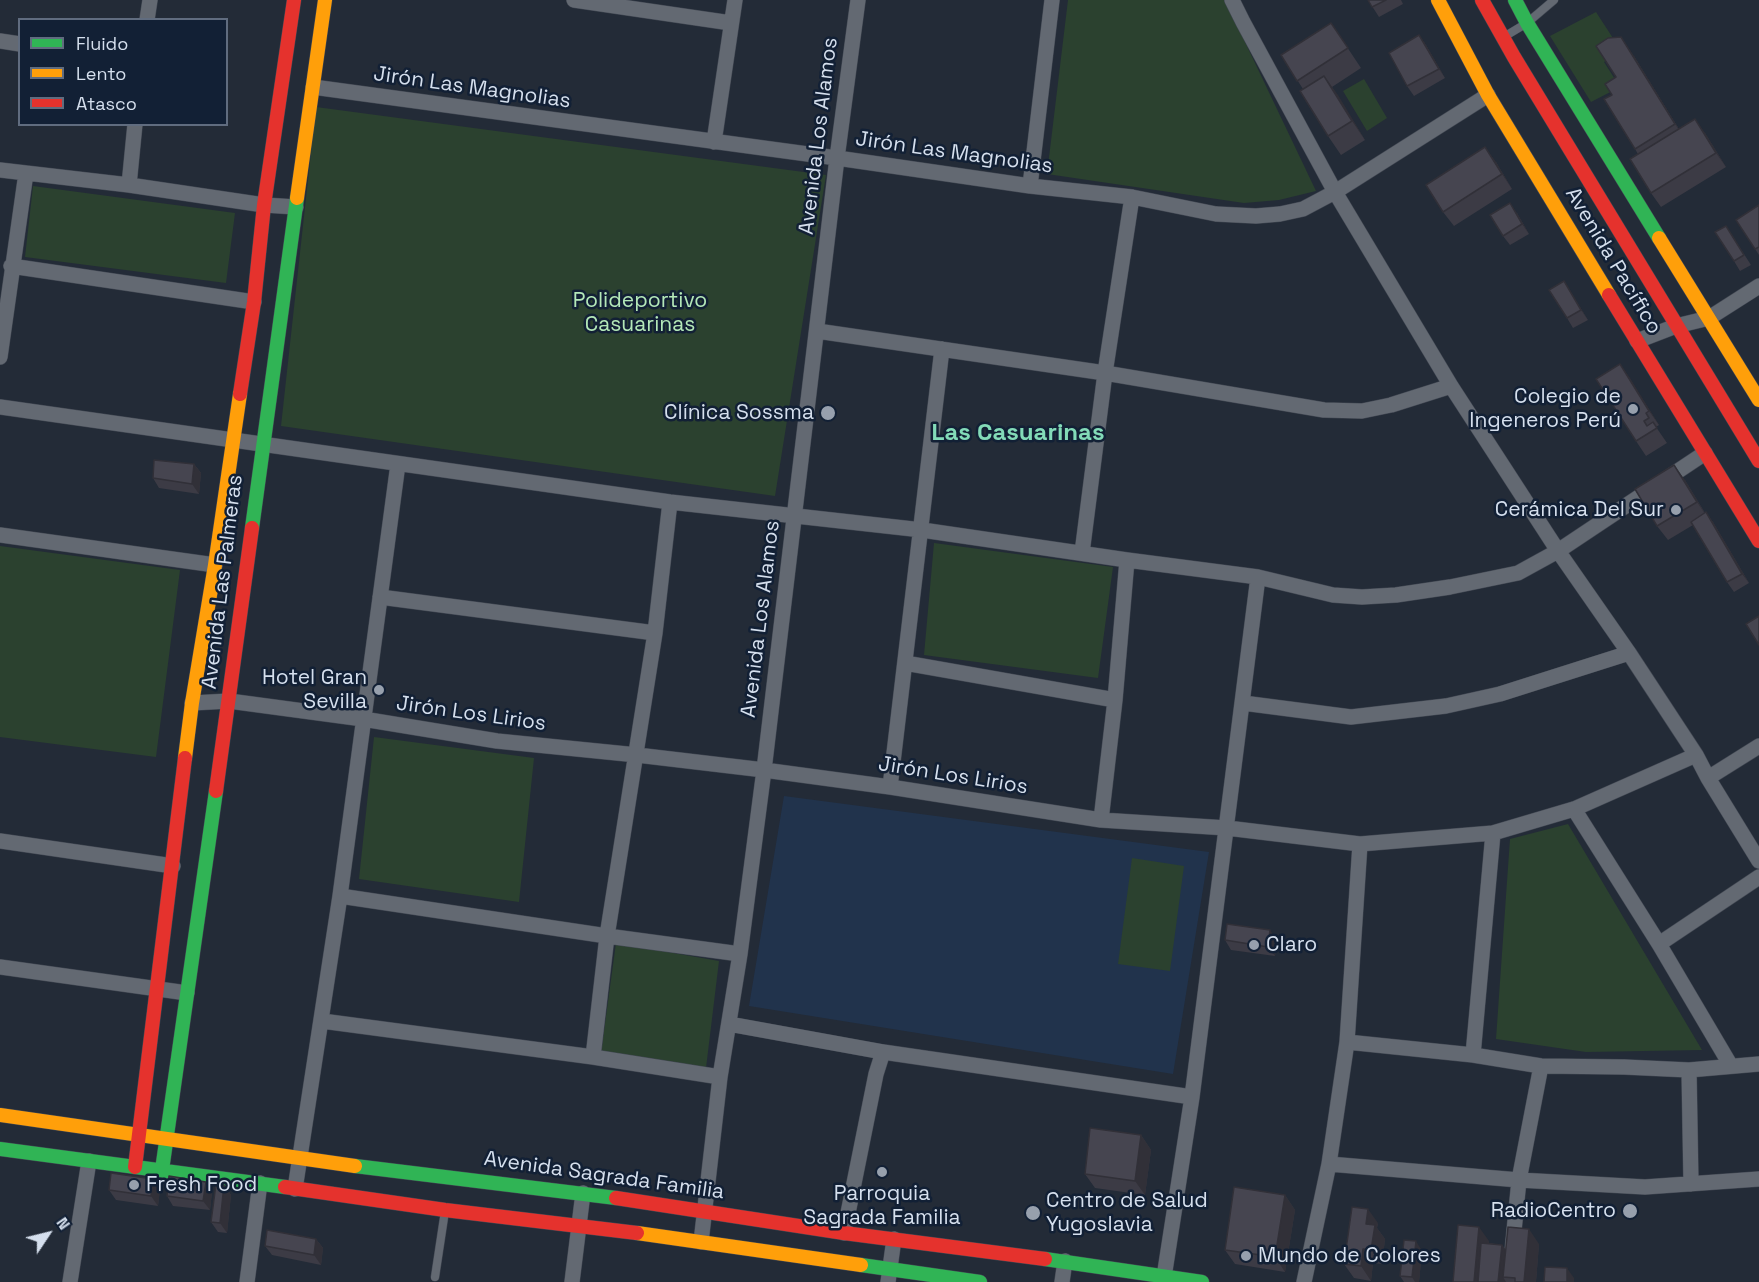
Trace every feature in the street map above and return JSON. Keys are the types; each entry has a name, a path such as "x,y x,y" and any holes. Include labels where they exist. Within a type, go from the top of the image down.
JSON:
{"main road":[{"name":"Avenida Las Palmeras","path":"135,1167 141,1134 156,989 192,703 254,302 264,205 294,0"},
{"name":"Avenida Las Palmeras","path":"162,1170 325,0"},
{"name":"Avenida Pacífico","path":"1438,0 1488,95 1759,541"},
{"name":"Avenida Pacífico","path":"1482,0 1503,38 1598,166 1676,326 1759,461"},
{"path":"1515,0 1598,166 1709,318 1759,400"},
{"name":"Avenida Sagrada Familia","path":"0,1116 141,1134 300,1159 583,1193 844,1233 1065,1261 1202,1282"},
{"path":"0,1149 445,1210 701,1242 889,1276 980,1282"}],"street":[{"path":"147,18 150,0"},
{"path":"574,0 614,3 731,23"},
{"path":"714,142 735,0"},
{"name":"Avenida Los Alamos","path":"701,1242 720,1077 740,954 764,770 858,0"},
{"path":"1030,186 1052,0"},
{"path":"1232,0 1335,192 1451,387 1558,551 1696,755 1759,861"},
{"path":"0,41 18,44"},
{"name":"Jirón Las Magnolias","path":"313,87 1030,186 1131,197 1216,214 1256,216 1303,209 1335,192 1488,95"},
{"path":"129,185 135,126"},
{"path":"0,170 129,185 264,205 296,207"},
{"path":"0,357 26,173"},
{"path":"1082,553 1131,197"},
{"path":"12,266 254,302"},
{"path":"1637,341 1676,326 1709,318 1759,286"},
{"path":"817,332 1105,373 1324,410 1362,411 1451,387"},
{"path":"890,787 942,349"},
{"path":"0,406 670,502 922,530 1258,577 1333,595 1362,597 1396,595 1450,587 1518,573 1558,551 1705,453"},
{"path":"295,1189 340,896 398,464"},
{"path":"593,1057 607,936 655,633 670,502"},
{"path":"0,535 215,566"},
{"path":"1101,820 1115,700 1127,560"},
{"path":"1164,1277 1192,1097 1258,577"},
{"path":"380,597 655,633"},
{"path":"1243,703 1351,717 1446,706 1500,694 1629,653"},
{"path":"905,663 1115,700"},
{"name":"Jirón Los Lirios","path":"192,703 229,701 363,719 497,741 637,755 890,787 1101,820 1227,828 1360,844 1493,833 1574,809 1696,755"},
{"path":"1708,778 1759,746"},
{"path":"1574,809 1659,944 1731,1066"},
{"path":"1473,1055 1493,833"},
{"path":"0,841 173,866"},
{"path":"1304,1282 1329,1164 1347,1042 1360,844"},
{"path":"1659,944 1759,877"},
{"path":"340,896 740,954"},
{"path":"0,967 187,993"},
{"path":"322,1021 593,1057 720,1077"},
{"path":"729,1024 883,1052 1192,1097"},
{"path":"1347,1042 1473,1055 1541,1066 1689,1070 1759,1064"},
{"path":"844,1233 876,1074 883,1052"},
{"path":"1509,1282 1519,1180 1541,1066"},
{"path":"1689,1070 1691,1184"},
{"path":"70,1282 89,1161"},
{"path":"1329,1164 1519,1180 1645,1187 1759,1179"},
{"path":"247,1282 260,1183"},
{"path":"572,1282 583,1193"},
{"path":"889,1276 894,1239"},
{"path":"1062,1282 1065,1261"}],"lane":[{"path":"1503,38 1527,23 1554,0"},
{"path":"435,1277 445,1210"}],"shaded area":[{"path":"784,796 1209,852 1173,1074 749,1006"}],"green space":[{"path":"1068,0 1225,0 1316,191 1279,200 1244,203 1047,174"},
{"path":"1596,12 1622,52 1604,62 1620,87 1591,102 1550,36"},
{"path":"1364,79 1387,118 1367,131 1343,91"},
{"name":"Polideportivo Casuarinas","path":"316,107 826,175 775,496 281,426"},
{"path":"33,186 235,213 226,283 25,257"},
{"path":"934,543 1113,567 1098,678 924,655"},
{"path":"0,546 180,570 156,757 0,737"},
{"path":"374,737 534,758 519,902 359,879"},
{"path":"1568,824 1702,1050 1586,1052 1496,1039 1510,839"},
{"path":"1132,858 1184,866 1170,971 1118,964"},
{"path":"616,943 719,961 706,1068 601,1053"}],"building":[{"path":"1368,0 1386,0 1372,7"},
{"path":"1331,23 1348,48 1297,81 1281,55"},
{"path":"1419,35 1439,69 1407,86 1389,53"},
{"path":"1621,37 1675,124 1635,149 1604,99 1612,95 1605,84 1616,77 1596,46 1608,38"},
{"path":"1324,76 1352,121 1328,136 1300,91"},
{"path":"1695,119 1716,153 1651,193 1630,159"},
{"path":"1485,147 1502,174 1443,212 1426,185"},
{"path":"1510,203 1522,224 1503,236 1490,215"},
{"path":"1759,205 1759,247 1755,249 1736,220"},
{"path":"1726,226 1744,255 1734,261 1715,232"},
{"path":"1564,281 1581,310 1567,318 1549,290"},
{"name":"Colegio de Ingeneros Perú","path":"1620,364 1649,411 1646,413 1649,418 1644,421 1647,426 1653,422 1657,428 1636,441 1596,379"},
{"path":"154,460 194,464 192,484 153,478"},
{"path":"1674,465 1697,502 1657,526 1635,489"},
{"path":"1706,512 1742,574 1727,582 1691,522"},
{"path":"1759,616 1759,645 1746,624"},
{"path":"1227,924 1270,930 1268,947 1225,940"},
{"path":"1090,1128 1141,1135 1135,1181 1085,1174"},
{"path":"111,1173 153,1179 151,1196 109,1190"},
{"path":"169,1176 206,1182 203,1201 167,1196"},
{"path":"216,1184 224,1185 220,1223 211,1222"},
{"path":"1234,1187 1285,1195 1275,1257 1225,1250"},
{"path":"1352,1207 1368,1209 1366,1224 1375,1225 1371,1250 1363,1249 1361,1266 1344,1264"},
{"path":"1458,1225 1479,1227 1474,1282 1453,1282"},
{"path":"1508,1227 1529,1229 1524,1282 1515,1282 1515,1278 1503,1277"},
{"path":"267,1230 316,1239 314,1255 265,1246"},
{"path":"1404,1240 1416,1241 1412,1277 1400,1276"},
{"path":"1481,1243 1502,1245 1498,1282 1478,1282"},
{"path":"1545,1267 1567,1268 1567,1282 1544,1282"}],"traffic: fast":[{"path":"1515,0 1659,238"},
{"path":"252,528 297,198"},
{"path":"162,1170 216,791"},
{"path":"0,1149 285,1187"},
{"path":"355,1166 616,1198"},
{"path":"1045,1259 1202,1282"},
{"path":"861,1265 980,1282"}],"traffic: slow":[{"path":"297,198 325,0"},
{"path":"1438,0 1488,95 1609,295"},
{"path":"1659,238 1759,400"},
{"path":"185,758 240,394"},
{"path":"0,1115 355,1166"},
{"path":"637,1233 861,1265"}],"traffic: jam":[{"path":"240,394 254,302 264,205 294,0"},
{"path":"1482,0 1514,57 1759,461"},
{"path":"1609,295 1759,541"},
{"path":"216,791 252,528"},
{"path":"135,1167 185,758"},
{"path":"285,1187 445,1210 637,1233"},
{"path":"616,1198 844,1233 1045,1259"}],"place":[{"name":"Colegio de Ingeneros Perú","path":"1633,409"},
{"name":"Clínica Sossma","path":"828,413"},
{"name":"Cerámica Del Sur","path":"1676,510"},
{"name":"Hotel Gran Sevilla","path":"379,690"},
{"name":"Claro","path":"1254,945"},
{"name":"Parroquia Sagrada Familia","path":"882,1172"},
{"name":"Fresh Food","path":"134,1185"},
{"name":"RadioCentro","path":"1630,1211"},
{"name":"Centro de Salud Yugoslavia","path":"1033,1213"},
{"name":"Mundo de Colores","path":"1246,1256"}],"district":[{"name":"Las Casuarinas","path":"1018,433"}]}
